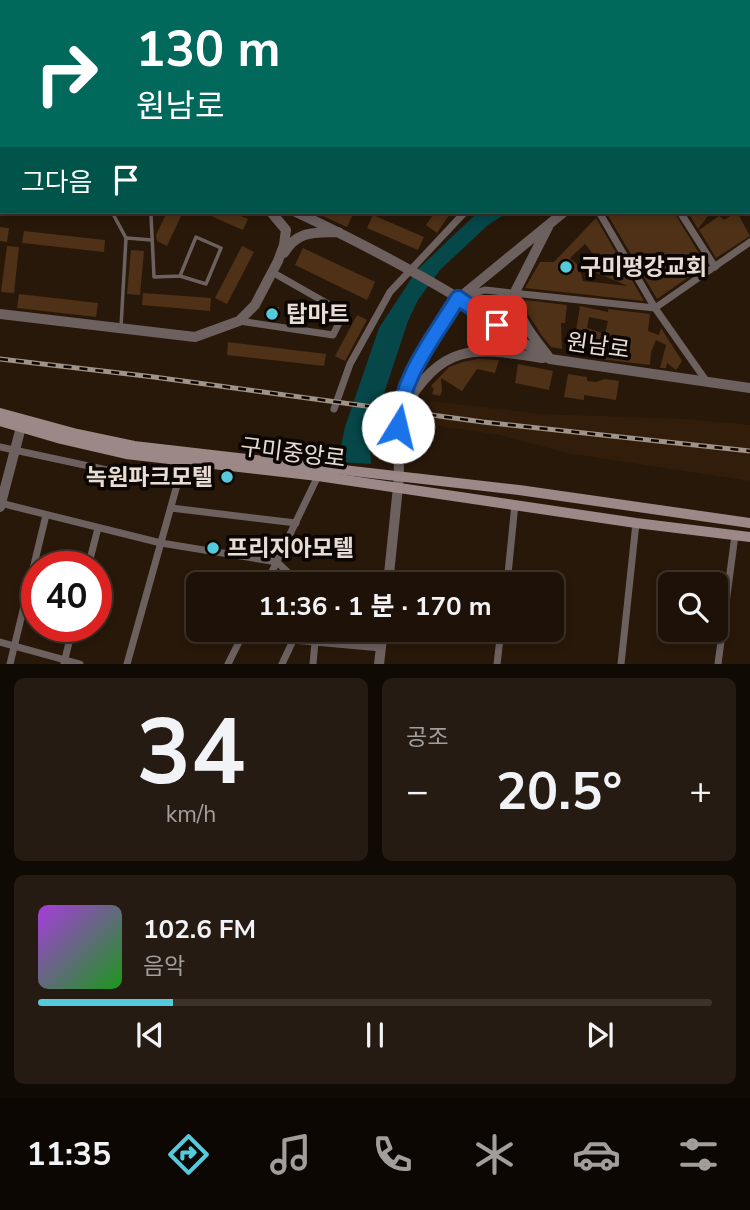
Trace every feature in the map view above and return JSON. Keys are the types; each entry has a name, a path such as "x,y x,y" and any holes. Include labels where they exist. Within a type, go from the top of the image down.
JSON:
{"main road":[{"name":"구미중앙로","path":"0,413 78,435 134,446 398,482 636,523 750,537"},
{"name":"구미중앙로","path":"0,421 126,454 318,476 519,490 750,523"}],"street":[{"path":"0,314 195,337 239,321 255,305 286,236 284,225 273,214"},
{"name":"원남로","path":"300,214 458,298 550,359 748,386"},
{"path":"334,409 350,364 390,292 462,214"},
{"path":"389,572 398,482 398,417 400,402 409,379 458,298 562,214"},
{"path":"600,214 655,308 707,382"},
{"path":"681,214 715,267"},
{"path":"550,359 523,324 516,292 551,223"},
{"path":"272,272 295,238 307,234 338,232"},
{"path":"458,298 485,290 655,308 750,242"},
{"path":"239,321 333,335 344,313 272,272"},
{"path":"398,417 430,372 459,355 488,350 550,359"},
{"path":"20,427 0,504 161,543 277,562 287,572"},
{"path":"0,447 177,485"},
{"path":"127,664 184,460"},
{"path":"272,572 318,476"},
{"path":"508,572 515,504"},
{"path":"171,508 296,523"},
{"path":"10,664 46,514"},
{"path":"621,664 636,523"},
{"path":"92,551 98,528"},
{"path":"718,664 735,535"},
{"path":"0,642 64,662 80,664"},
{"path":"64,662 69,642"},
{"path":"228,664 239,642"},
{"path":"282,664 292,642"},
{"path":"313,664 315,642 381,649"},
{"path":"379,664 382,642"},
{"path":"497,664 500,642"}],"lane":[{"path":"112,214 126,238 121,329"},
{"path":"148,214 151,215 154,277 180,276 206,284 221,248 196,237 180,276"},
{"path":"126,238 152,240"}],"shaded area":[{"path":"430,401 541,414 688,419 750,425 750,481 566,453 500,435 426,424"}],"water":[{"path":"476,214 505,214 488,225 440,270 418,300 408,321 370,436 371,464 338,462 345,427 379,328 417,270"}],"building":[{"path":"166,214 182,214 167,246 157,241 156,235"},
{"path":"207,214 236,214 248,219 243,230"},
{"path":"318,214 353,214 347,227"},
{"path":"434,214 450,214 437,233 426,225"},
{"path":"607,214 675,214 706,265 657,299"},
{"path":"689,214 709,214 698,229"},
{"path":"738,214 750,236 716,258 699,230 719,216 724,220"},
{"path":"373,215 424,237 418,250 367,228"},
{"path":"596,218 644,301 525,288 540,262 554,262","holes":["585,244 593,254 587,269 628,286 583,281 579,266 570,258"]},
{"path":"0,227 9,228 7,242 0,241"},
{"path":"24,231 105,240 104,252 22,243"},
{"path":"7,246 19,247 14,293 1,292"},
{"path":"242,246 254,252 227,304 215,298"},
{"path":"303,248 375,282 367,300 295,265"},
{"path":"131,250 144,251 140,295 127,294"},
{"path":"143,293 211,298 210,311 142,305"},
{"path":"19,294 98,303 96,317 17,308"},
{"path":"525,300 567,305 565,323 561,323 562,349 551,347 542,336 528,314"},
{"path":"580,306 608,312 608,309 650,314 648,331 659,335 661,328 682,361 676,370 667,363 666,368 660,368 666,345 656,340 650,365 600,359 601,351 571,343 573,336 575,337","holes":["589,317 608,321 605,334 587,328"]},
{"name":"탑마트","path":"267,307 279,307 278,320 266,319"},
{"path":"357,315 367,320 345,361 335,356"},
{"path":"228,342 326,354 324,366 227,355"},
{"path":"478,359 499,360 495,373 477,369 462,391 441,378 440,396 432,394 434,389 431,386 449,367"},
{"path":"518,364 553,371 549,390 515,383"},
{"path":"568,374 587,377 587,381 619,381 616,400 584,395 584,400 564,397"}],"railway":[{"path":"0,359 483,422 750,451"}],"place":[{"name":"구미평강교회","path":"566,267"},
{"name":"탑마트","path":"272,314"},
{"name":"녹원파크모텔","path":"227,477"},
{"name":"프리지아모텔","path":"213,548"}],"route":[{"path":"398,427 400,402 409,379 458,298 497,325"}]}
